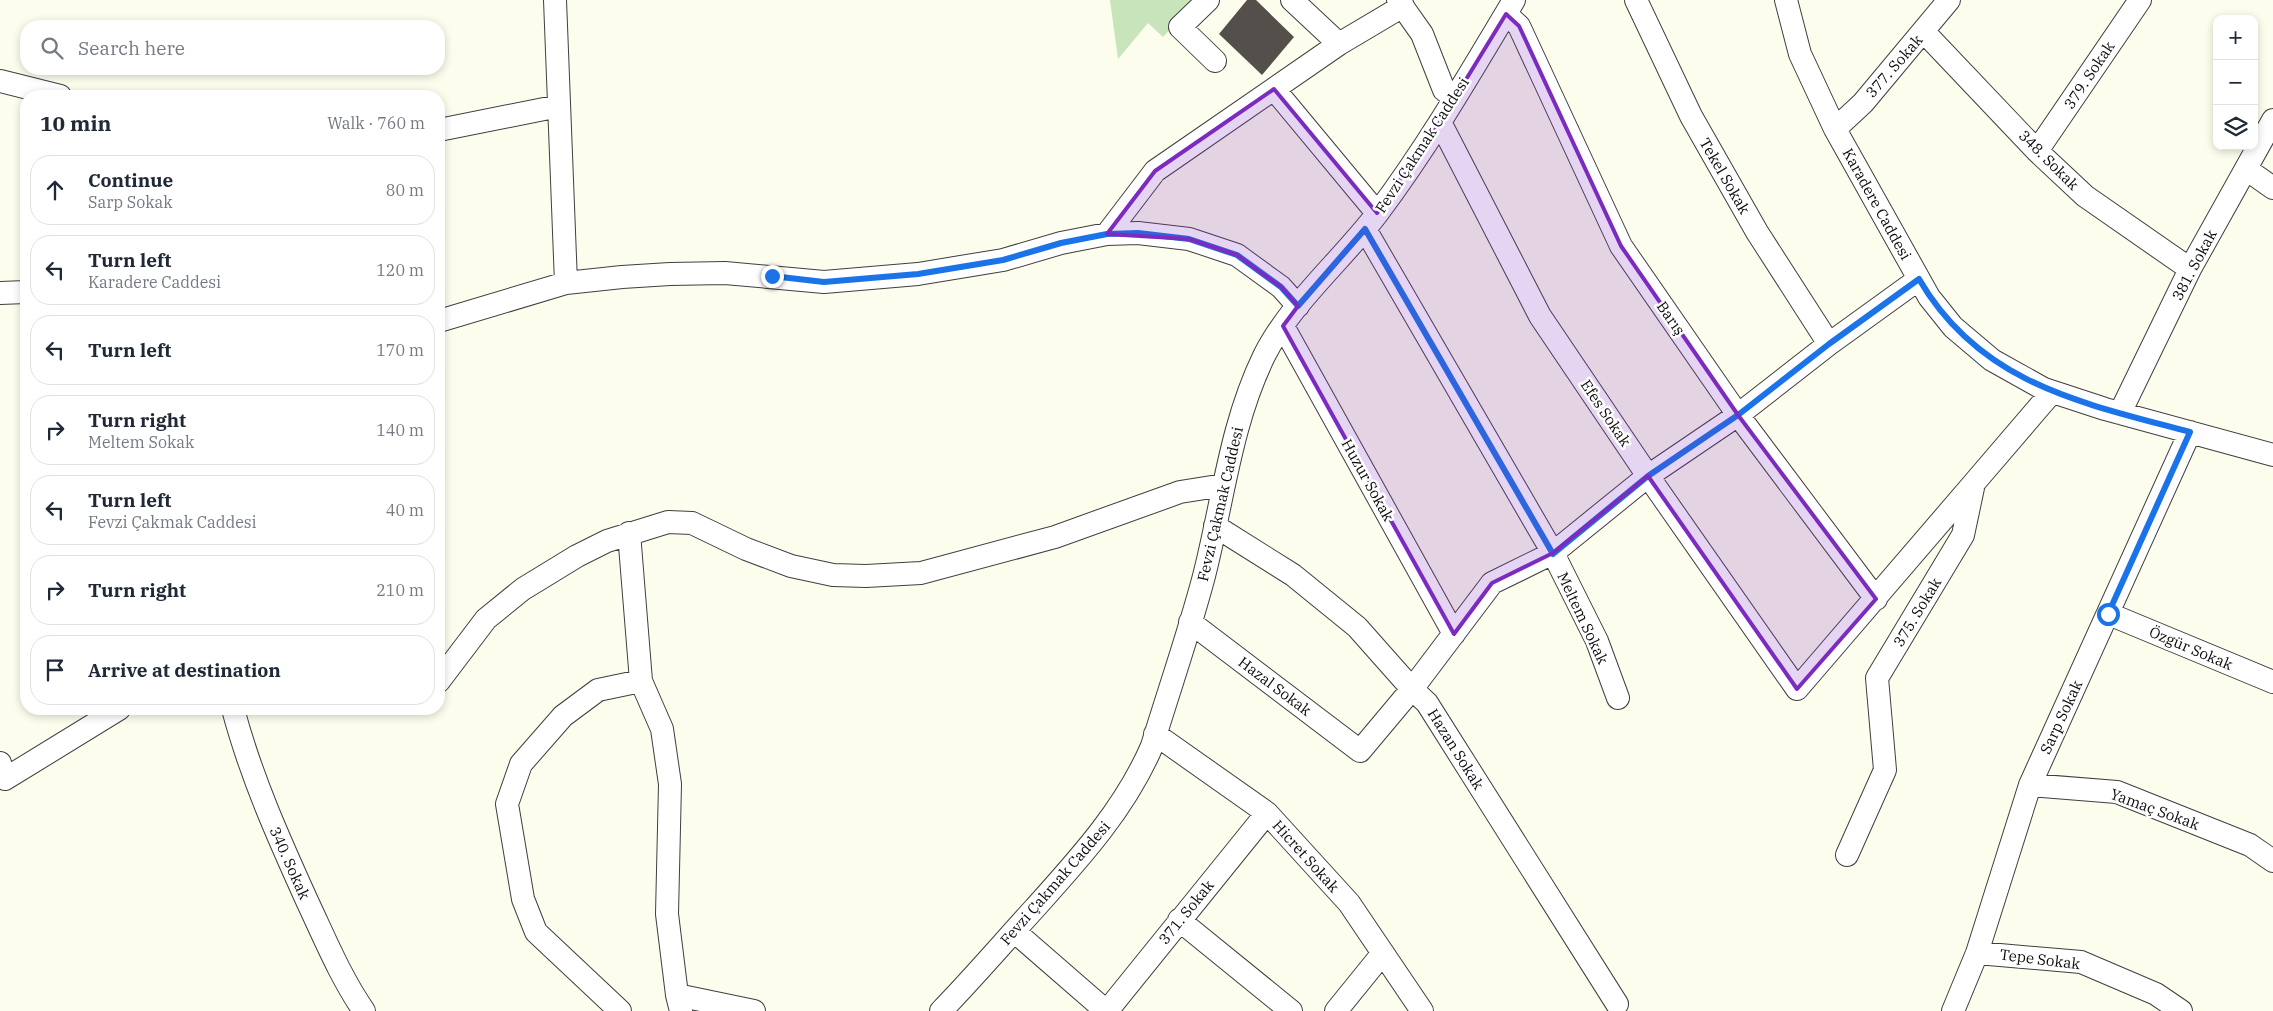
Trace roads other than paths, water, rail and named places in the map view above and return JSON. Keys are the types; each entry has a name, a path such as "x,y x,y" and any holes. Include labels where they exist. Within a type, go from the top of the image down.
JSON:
{"street":[{"path":"555,0 566,283"},
{"path":"1208,0 1180,27 1214,61"},
{"path":"1292,0 1339,44"},
{"name":"Tekel Sokak","path":"1636,0 1691,116 1757,232 1829,344"},
{"name":"Karadere Caddesi","path":"1786,0 1800,54 1835,129 1929,297 1953,327 1992,360 2052,392 2120,413 2273,455"},
{"name":"377. Sokak","path":"1835,129 1863,103 1949,0"},
{"name":"379. Sokak","path":"2038,151 2140,0"},
{"path":"1107,234 1155,171 1400,3 1422,34 1444,90 1454,98"},
{"name":"Fevzi Çakmak Caddesi","path":"941,1011 1070,869 1124,800 1141,772 1155,734 1204,577 1240,416 1250,388 1266,354 1298,306 1371,221 1440,122 1510,7"},
{"name":"Barış","path":"1510,7 1621,246 1738,415 1876,599"},
{"name":"348. Sokak","path":"1924,32 2038,151 2085,196 2190,269"},
{"path":"0,81 36,90"},
{"name":"Meltem Sokak","path":"1274,89 1371,221 1553,554 1597,642 1618,698"},
{"path":"445,129 559,106"},
{"name":"381. Sokak","path":"2120,413 2190,269 2273,120"},
{"name":"Efes Sokak","path":"1440,122 1540,316 1648,476 1797,689 1876,599"},
{"path":"2246,169 2273,188"},
{"path":"445,319 566,283 670,274 726,273 824,282 918,274 1003,260 1061,243 1107,234 1138,233 1189,239 1237,255 1281,287 1298,306"},
{"path":"1412,690 1492,583 1553,554 1648,476 1738,415 1829,344 1919,279"},
{"path":"0,293 20,292"},
{"name":"Huzur Sokak","path":"1283,326 1454,634"},
{"name":"375. Sokak","path":"1847,855 1885,770 1877,678 1963,535 1974,483 2052,392"},
{"name":"Sarp Sokak","path":"1953,1011 1978,952 2030,785 2190,432"},
{"path":"1876,599 1974,483"},
{"path":"445,673 486,619 523,589 577,556 629,533 668,522 692,523 746,549 791,566 833,575 866,576 921,573 1055,537 1180,492 1224,485"},
{"name":"Hazan Sokak","path":"1215,526 1292,575 1357,627 1412,690 1427,703 1617,1004"},
{"path":"629,533 641,682 662,729 670,784 668,914 679,1003 754,1011"},
{"name":"Özgür Sokak","path":"2108,614 2273,682"},
{"name":"Hazal Sokak","path":"1190,622 1360,751 1412,690"},
{"path":"620,1011 536,932 523,899 506,804 521,764 563,716 598,690 641,682"},
{"path":"2,771 108,715"},
{"name":"340. Sokak","path":"235,715 246,757 277,834 328,947 364,1011"},
{"name":"Hicret Sokak","path":"1155,734 1267,813 1349,904 1422,1011"},
{"name":"Yamaç Sokak","path":"2030,785 2117,792 2250,844 2273,861"},
{"name":"371. Sokak","path":"1106,1011 1267,813"},
{"path":"1179,920 1291,1011"},
{"path":"1014,932 1106,1011"},
{"name":"Tepe Sokak","path":"1978,952 2081,962 2156,994 2181,1011"},
{"path":"1336,1011 1383,954"}]}
